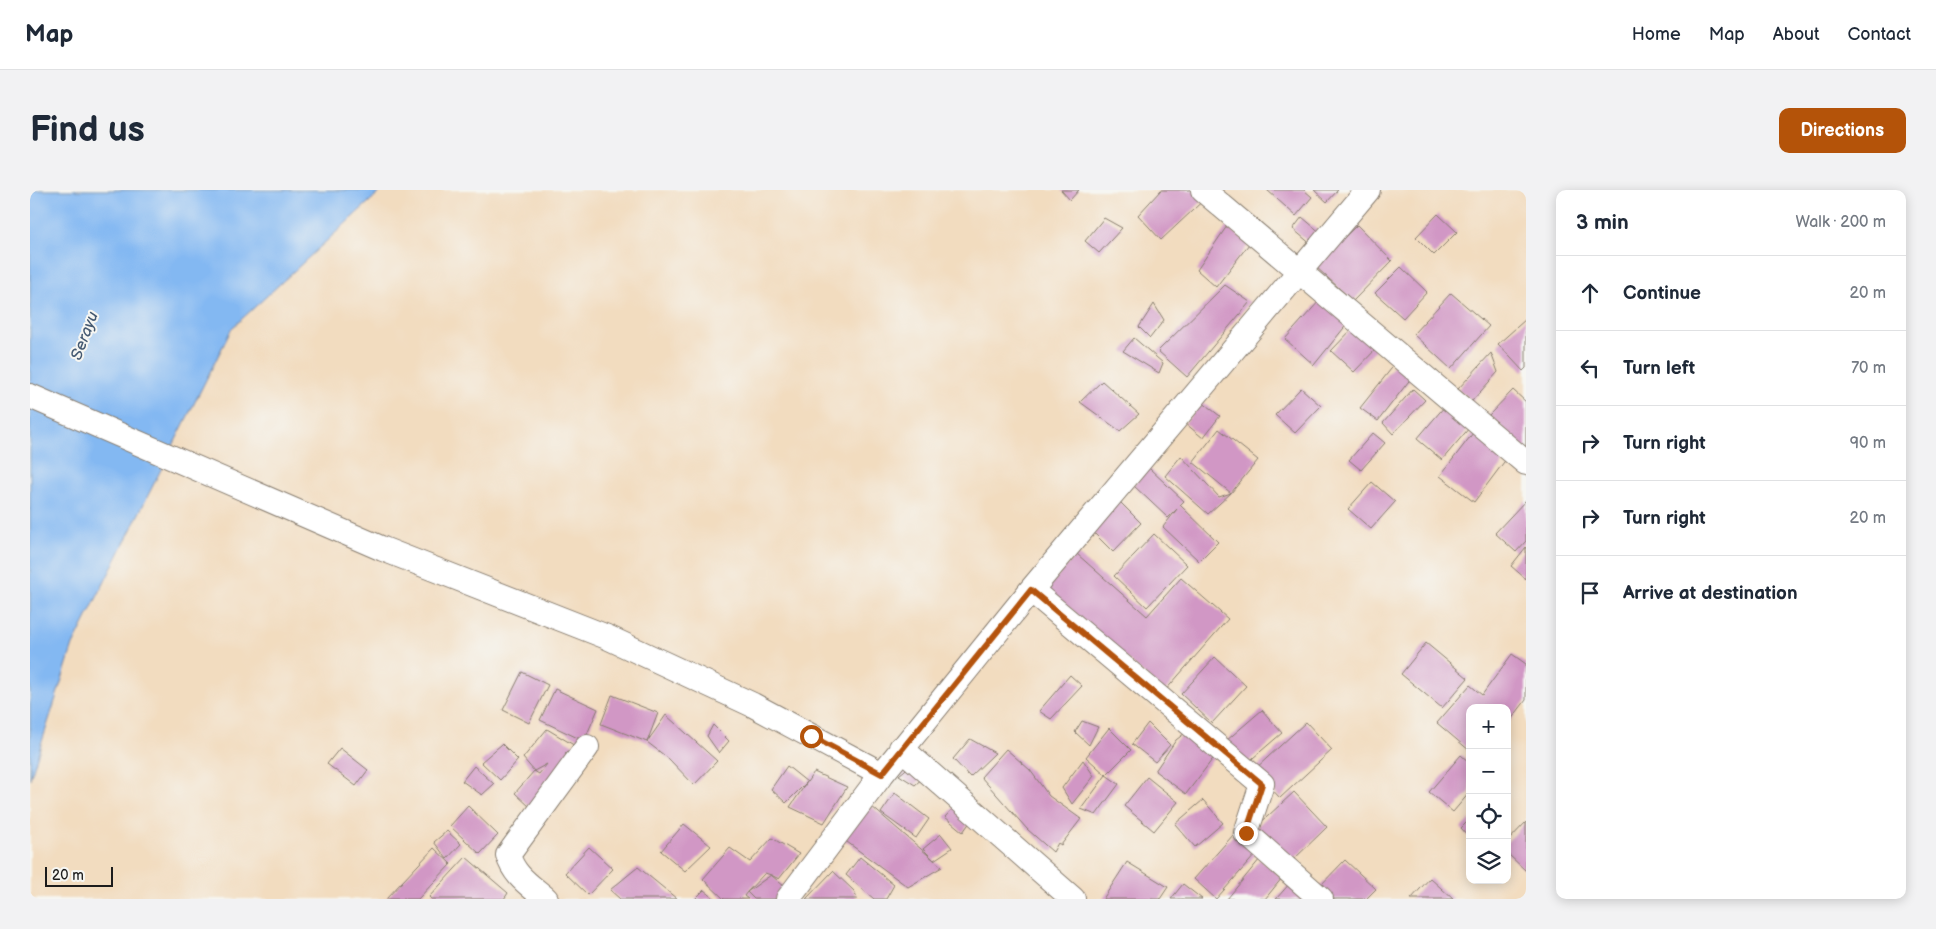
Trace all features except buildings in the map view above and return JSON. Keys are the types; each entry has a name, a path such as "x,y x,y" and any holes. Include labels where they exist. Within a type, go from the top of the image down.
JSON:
{"street":[{"path":"1203,190 1526,463"},
{"path":"788,899 901,748 1031,590 1368,190"},
{"path":"30,396 383,549 607,637 753,705 882,774"},
{"path":"1031,590 1262,784 1246,833 1321,899"},
{"path":"546,899 521,878 512,867 508,855 587,748"},
{"path":"901,748 1073,899"}],"water":[{"name":"Serayu","path":"30,190 382,190 232,328 73,645 30,779"}],"route":[{"path":"811,736 882,774 901,748 1031,590 1262,784 1246,833"}]}
